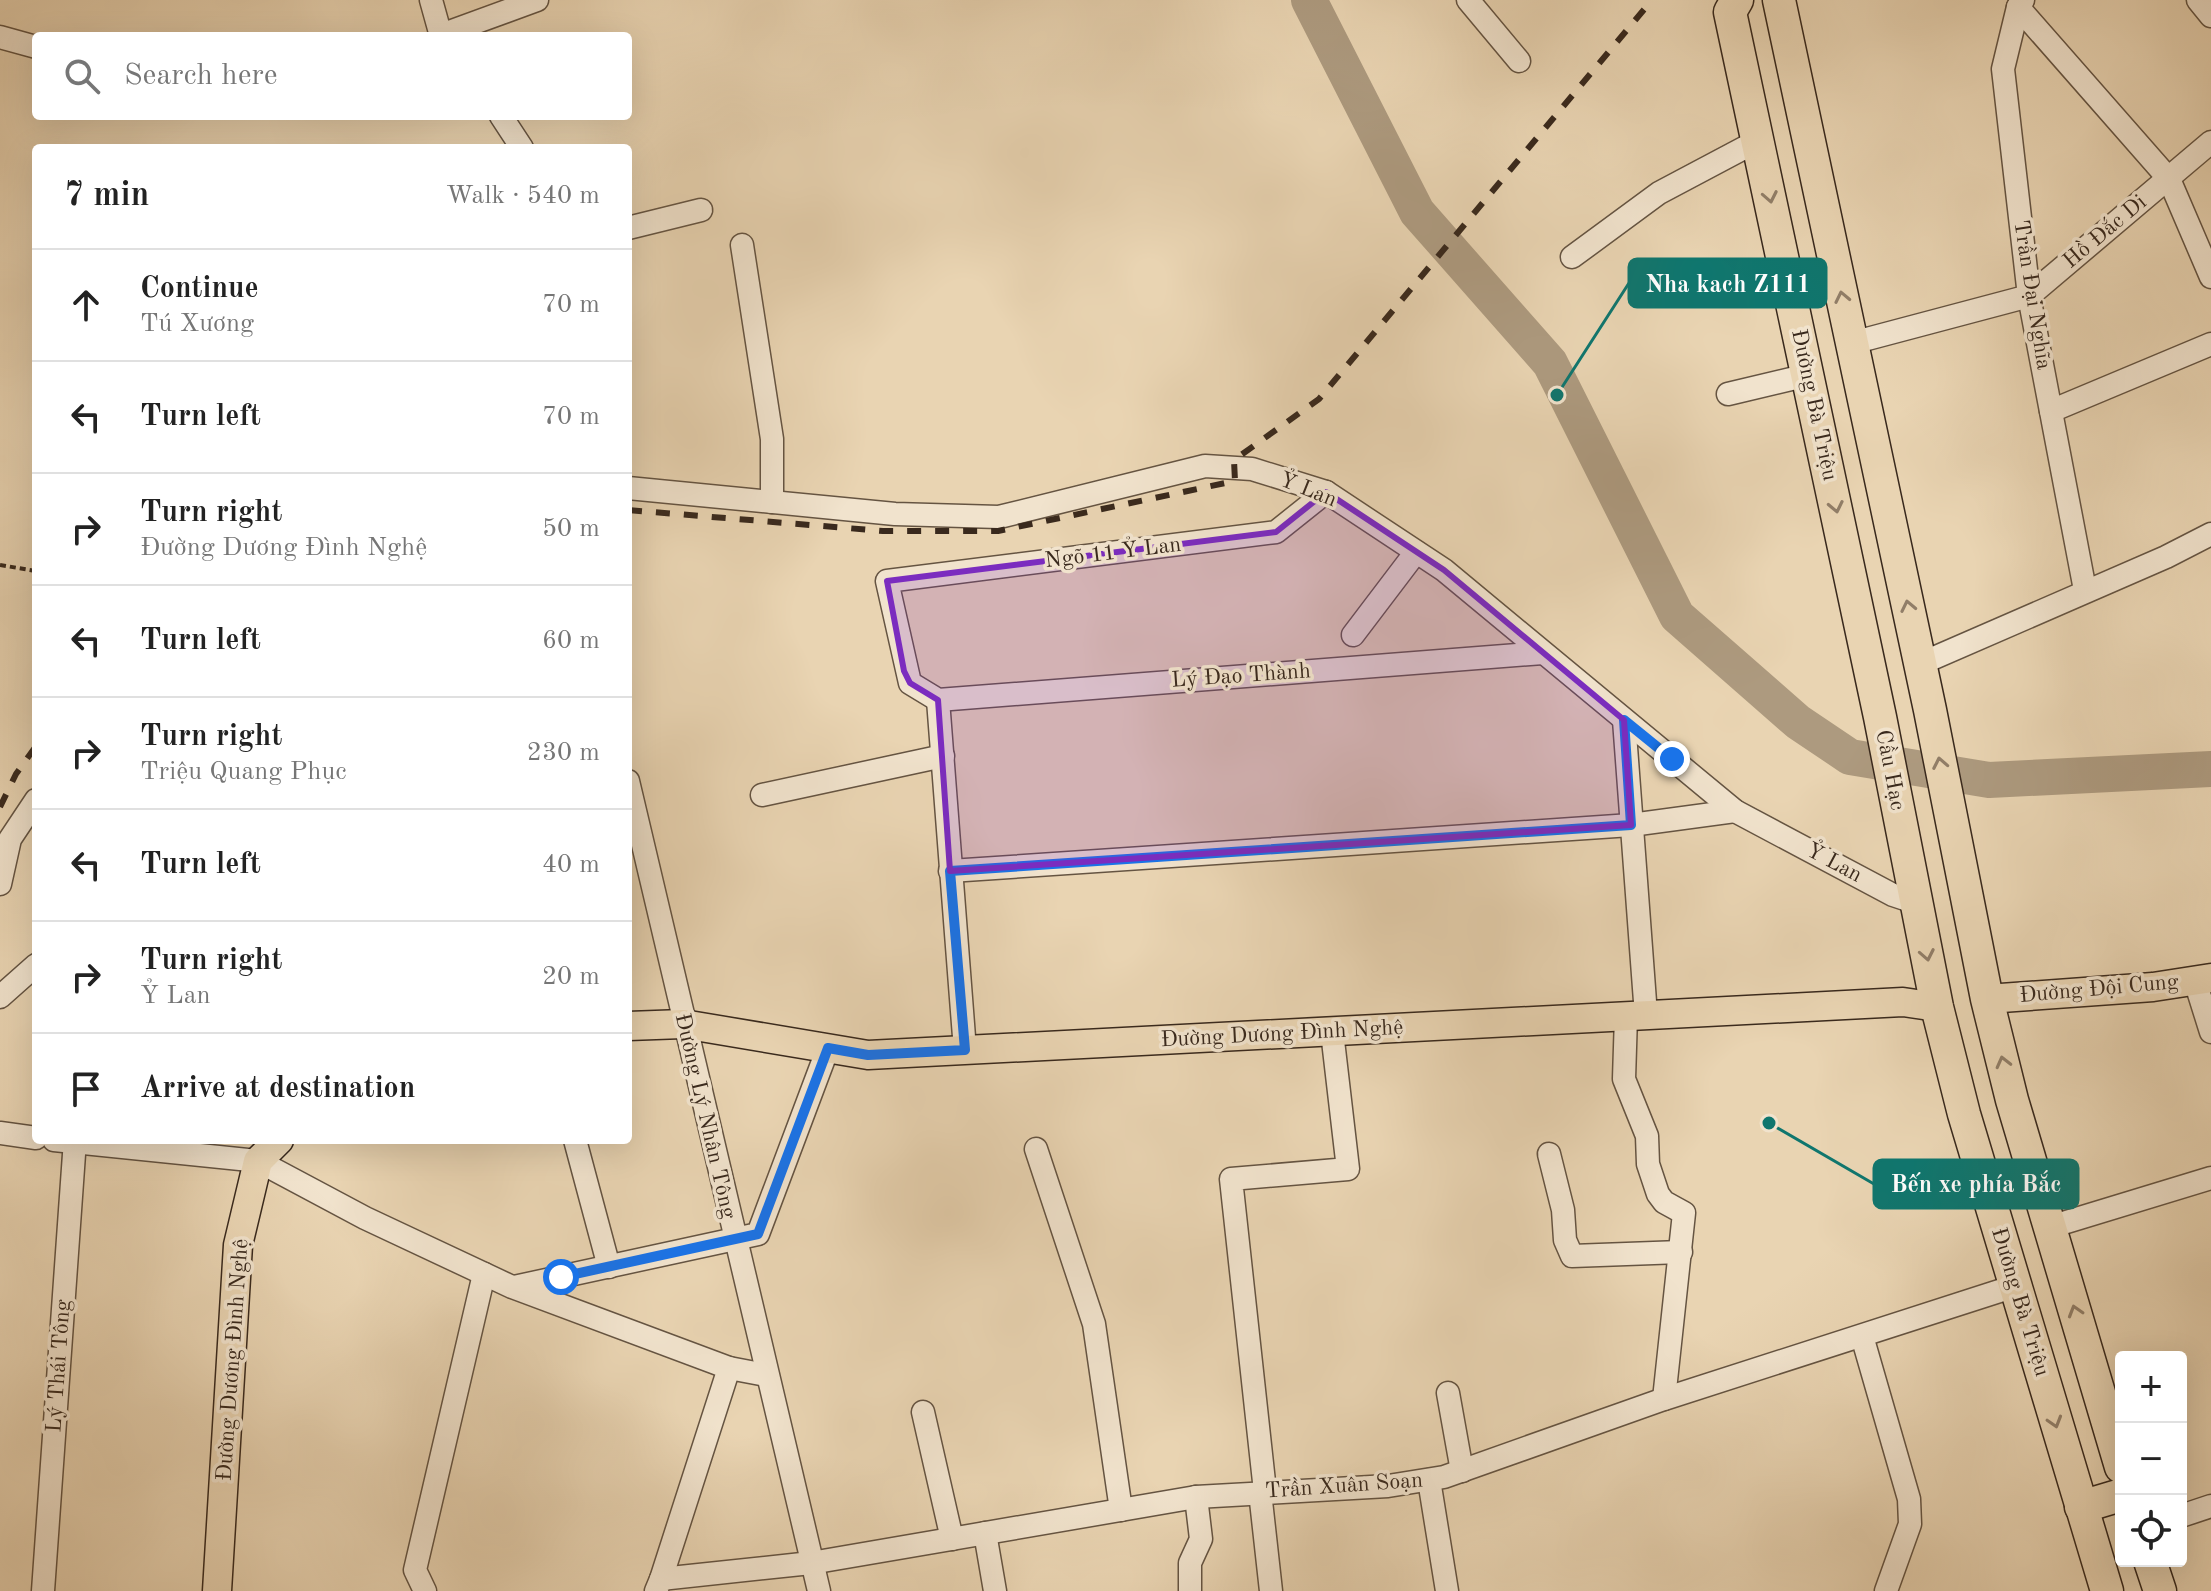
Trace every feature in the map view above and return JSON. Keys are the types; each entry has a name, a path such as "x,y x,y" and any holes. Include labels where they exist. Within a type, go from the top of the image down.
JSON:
{"highway":[{"name":"Đường Bà Triệu","path":"1731,4 1880,717"},
{"path":"1745,78 1785,6"},
{"path":"1785,6 1987,999 2115,1447"},
{"name":"Cầu Hạc","path":"1880,717 1901,824"},
{"name":"Đường Bà Triệu","path":"1901,824 1937,1007 1964,1114 2107,1591"},
{"path":"1937,1007 1987,999"},
{"path":"2081,1507 2115,1497"},
{"path":"2152,1567 2160,1591"}],"main road":[{"name":"Đường Đội Cung","path":"1987,999 2203,980"},
{"name":"Đường Dương Đình Nghệ","path":"632,1026 683,1024 868,1055 1903,1002 1937,1007"},
{"path":"258,1161 275,1144"},
{"name":"Đường Dương Đình Nghệ","path":"217,1591 238,1245 258,1161"}],"street":[{"path":"431,0 440,32"},
{"path":"452,32 537,0"},
{"path":"1468,0 1519,61"},
{"path":"2198,0 2211,16"},
{"path":"2020,4 2169,179 2211,277"},
{"name":"Trần Đại Nghĩa","path":"2020,4 2003,69 2029,296 2085,590"},
{"path":"0,37 30,46"},
{"path":"504,120 519,144"},
{"path":"1572,257 1659,193 1759,140"},
{"name":"Hồ Đắc Di","path":"1852,343 2029,296 2211,142"},
{"path":"632,227 701,210"},
{"path":"742,245 772,439 772,502"},
{"path":"2051,411 2211,344"},
{"path":"1728,394 1808,375"},
{"name":"Ỷ Lan","path":"632,488 895,514 999,517 1205,466 1252,469 1326,492 1416,552 1735,811 1893,895 1917,903"},
{"name":"Ngõ 11 Ỷ Lan","path":"938,700 910,683 904,671 887,581 1276,532 1326,492"},
{"path":"1920,664 2211,534"},
{"path":"1353,635 1416,552"},
{"name":"Lý Đạo Thành","path":"938,700 1543,653"},
{"path":"938,700 965,1050"},
{"path":"1624,720 1631,825 1636,1016 1624,1079 1647,1136 1648,1164 1664,1202 1684,1213 1664,1399"},
{"path":"762,795 943,756"},
{"name":"Đường Lý Nhân Tông","path":"632,799 819,1591"},
{"path":"0,884 10,839 32,806"},
{"path":"950,871 1631,825 1735,811"},
{"path":"0,997 32,969"},
{"path":"2203,980 2211,1032"},
{"path":"1271,1591 1231,1179 1348,1169 1332,1032"},
{"path":"512,1287 758,1234 828,1048"},
{"path":"0,1133 32,1137"},
{"name":"Lý Thái Tông","path":"43,1591 68,1144"},
{"path":"137,1144 258,1161 365,1218 512,1287 729,1368 766,1375"},
{"path":"576,1144 609,1267"},
{"path":"1036,1149 1094,1324 1121,1510"},
{"path":"1549,1154 1563,1210 1565,1240 1572,1256 1681,1252"},
{"path":"2050,1227 2211,1178"},
{"path":"425,1591 415,1570 484,1274"},
{"name":"Trần Xuân Soạn","path":"659,1585 811,1563 1196,1497 1388,1486 1429,1480 1664,1399 2015,1286"},
{"path":"1862,1336 1909,1499 1910,1524 1886,1591"},
{"path":"659,1585 729,1368"},
{"path":"1448,1393 1462,1471"},
{"path":"923,1412 952,1539"},
{"path":"1429,1480 1447,1591"},
{"path":"1190,1591 1190,1563 1201,1539 1196,1497"},
{"path":"2187,1514 2211,1506"},
{"path":"985,1533 995,1591"}],"path":[{"path":"0,565 32,570"}],"highlighted area":[{"path":"1326,492 1444,570 1624,720 1631,825 950,871 938,700 910,683 904,671 887,581 1276,532"}],"waterway":[{"path":"1309,0 1417,212 1550,363 1677,616 1798,722 1850,757 1989,780 2211,769"}],"railway":[{"path":"632,510 883,531 998,531 1235,481 1234,460 1319,399 1652,0"},
{"path":"0,807 16,774 32,752"}],"place":[{"name":"Nha kach Z111","path":"1557,395"},
{"name":"Bến xe phía Bắc","path":"1769,1123"}],"route":[{"path":"561,1277 758,1234 828,1048 868,1055 965,1050 950,871 1631,825 1624,720 1672,759"}]}
